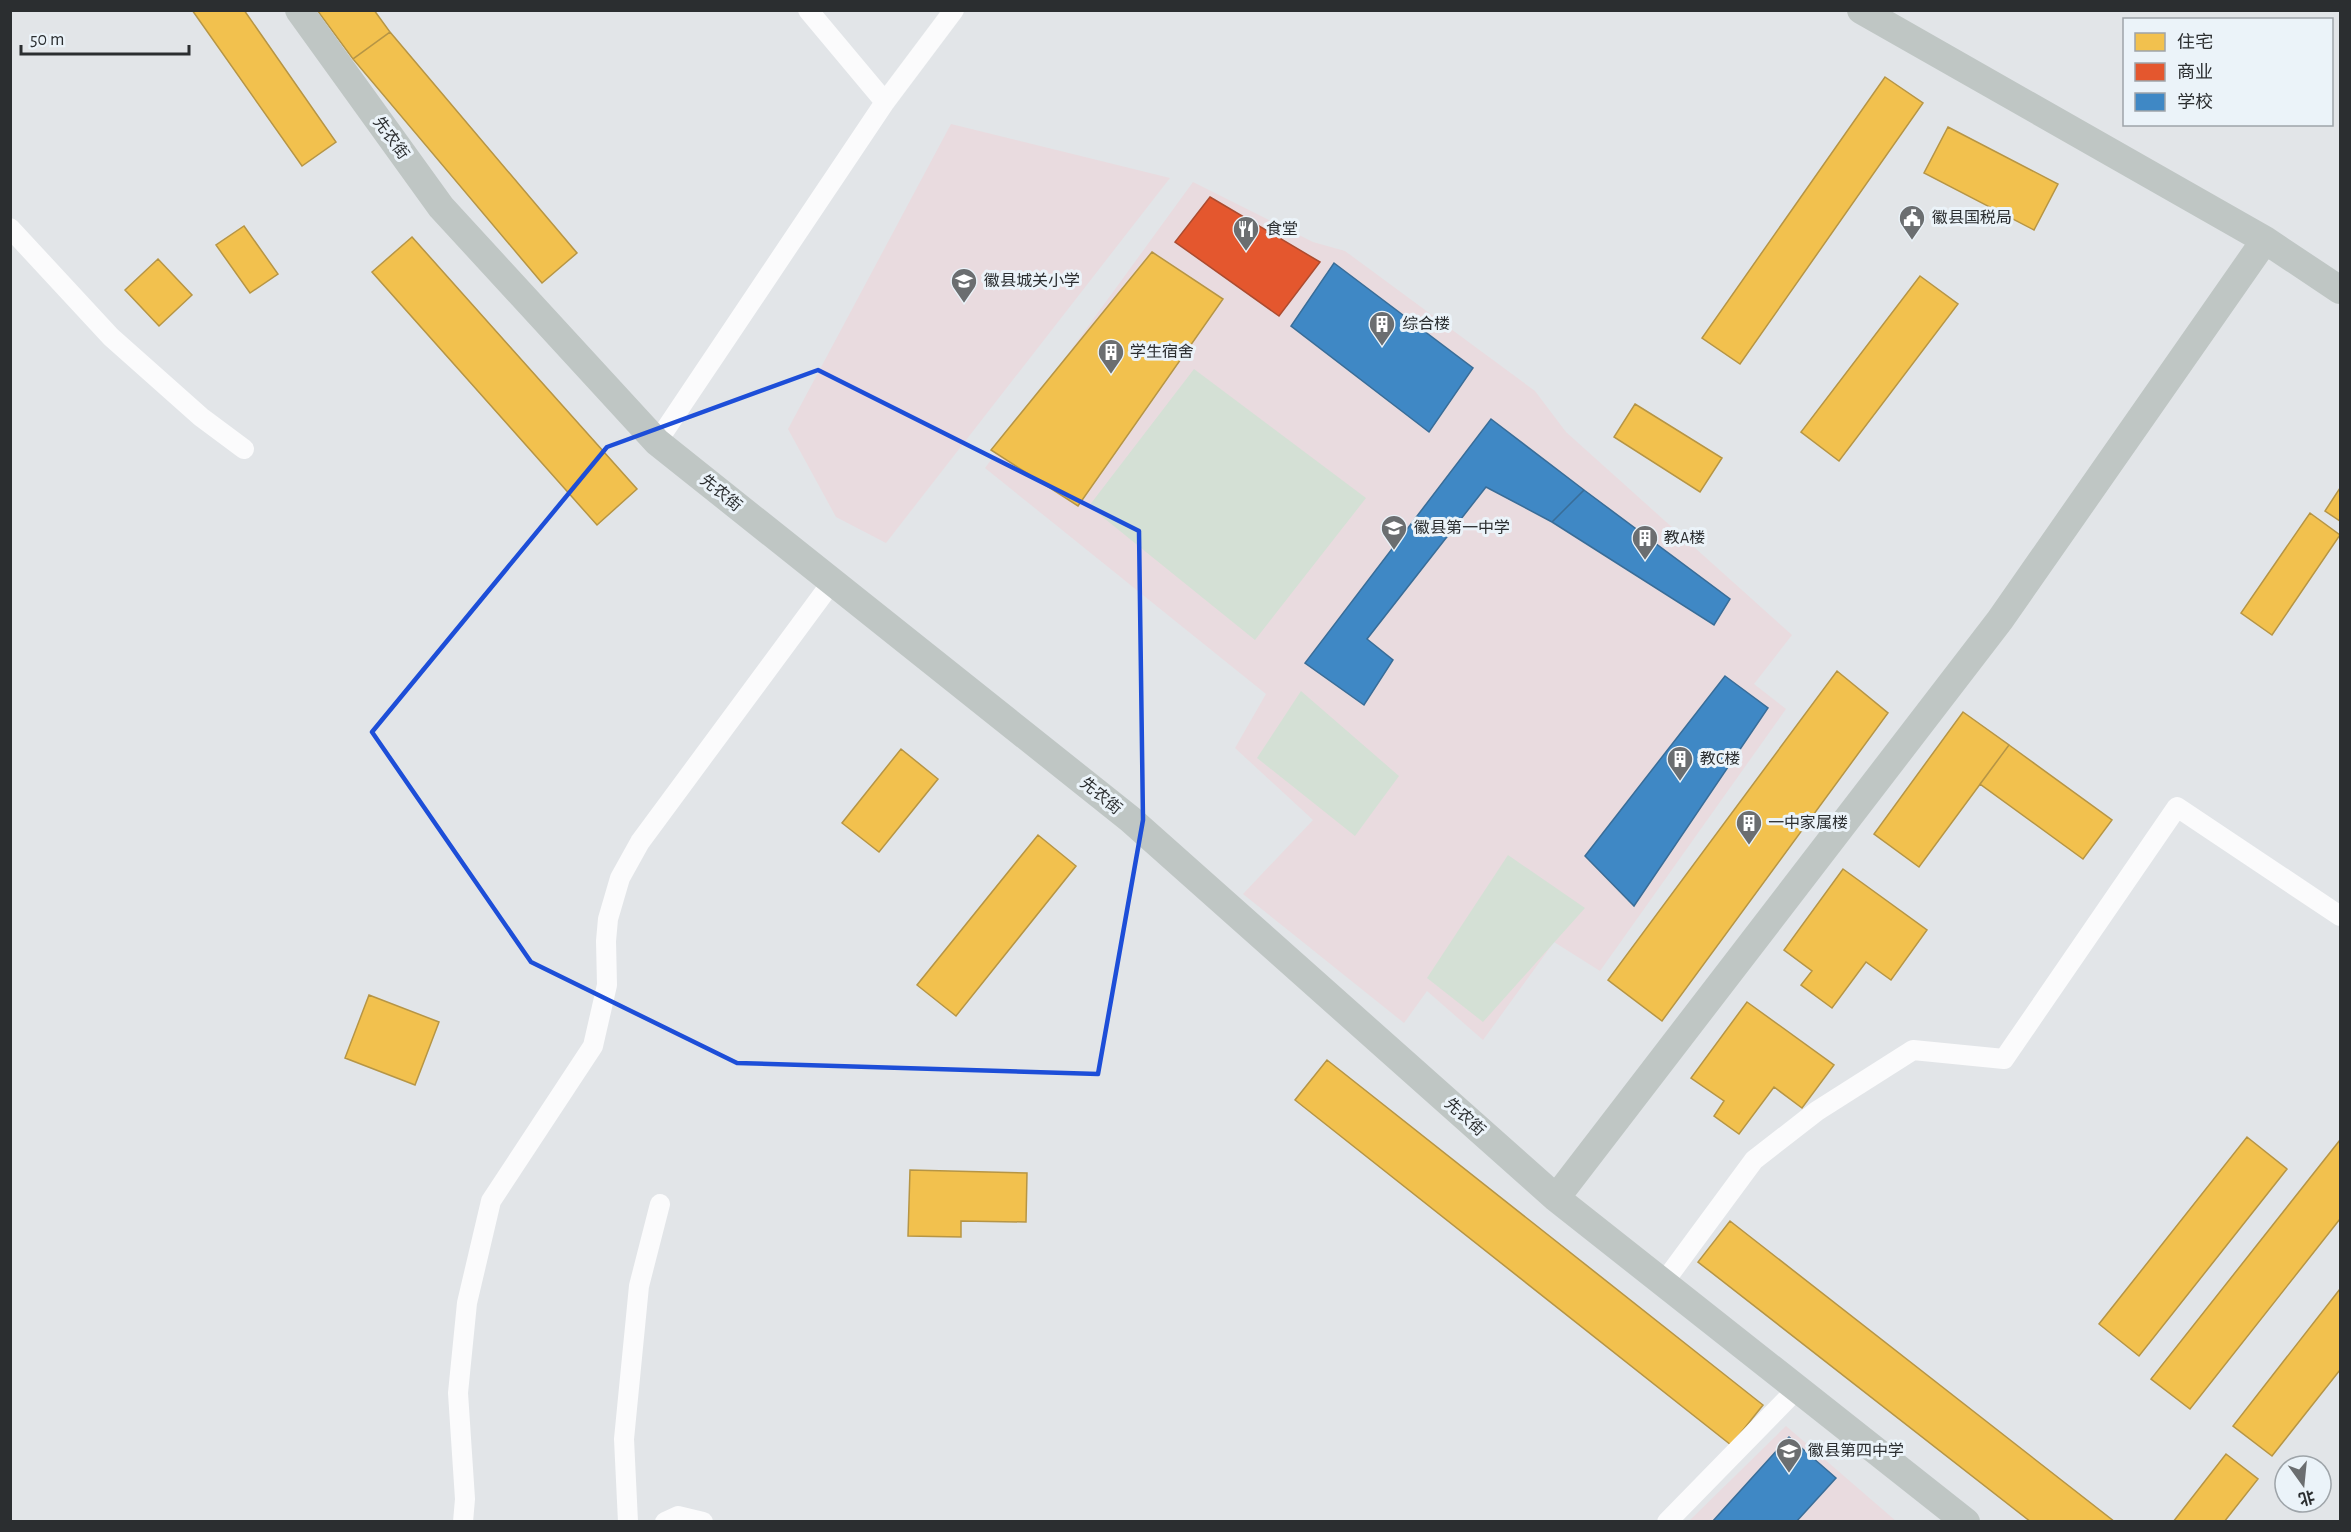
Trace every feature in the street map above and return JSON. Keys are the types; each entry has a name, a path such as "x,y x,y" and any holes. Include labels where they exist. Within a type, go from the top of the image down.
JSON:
{"main road":[{"name":"先农街","path":"299,10 441,207 657,442 1130,819 1556,1198 1966,1521"},
{"path":"1861,10 2265,240 2340,290"},
{"path":"1556,1198 2000,620 2265,240"}],"street":[{"path":"808,10 885,102"},
{"path":"657,442 885,102 954,10"},
{"path":"10,228 111,337 201,417 244,449"},
{"path":"463,1521 465,1499 459,1393 467,1304 491,1201 593,1046 607,985 608,919 617,888 630,859 832,582"},
{"path":"1664,1282 1754,1160 1818,1111 1913,1050 2004,1059 2177,807 2340,916"},
{"path":"628,1521 624,1439 638,1297 660,1204"},
{"path":"1667,1521 1797,1389"},
{"path":"672,1520 703,1521"}],"highlighted area":[{"path":"818,370 1139,531 1143,820 1098,1074 737,1063 531,962 372,732 607,447"}],"shaded area":[{"name":"徽县城关小学","path":"951,124 1170,178 886,543 836,517 788,429"},
{"name":"徽县第一中学","path":"1193,182 1313,242 1345,251 1535,391 1566,432 1792,635 1754,684 1786,709 1600,971 1554,942 1483,1040 1427,991 1404,1023 1243,894 1313,820 1235,748 1266,694 985,468"},
{"path":"1194,369 1366,498 1255,640 1089,506"},
{"path":"1301,691 1399,776 1355,836 1257,758"},
{"path":"1508,855 1585,908 1483,1022 1427,978"},
{"name":"徽县第四中学","path":"1786,1426 1896,1521 1688,1522"}],"building: 住宅":[{"path":"192,10 244,10 336,142 302,166"},
{"path":"317,10 374,10 390,32 353,59"},
{"path":"390,32 577,253 542,283 353,59"},
{"path":"1885,77 1923,103 1740,364 1702,338"},
{"path":"1948,127 2058,184 2034,230 1924,173"},
{"path":"244,226 278,274 250,293 216,245"},
{"path":"412,237 637,489 597,525 372,272"},
{"name":"学生宿舍","path":"1152,252 1223,299 1078,506 991,450"},
{"path":"158,259 192,295 159,326 125,290"},
{"path":"1920,276 1958,304 1839,461 1801,432"},
{"path":"1635,404 1722,458 1700,492 1614,437"},
{"path":"2340,488 2340,521 2325,511"},
{"path":"2310,513 2340,535 2272,635 2241,613"},
{"name":"一中家属楼","path":"1837,671 1888,713 1662,1021 1608,980"},
{"path":"1963,712 2009,745 1919,867 1874,834"},
{"path":"2009,745 2112,820 2083,859 1980,784"},
{"path":"901,749 938,779 879,852 842,823"},
{"path":"1038,835 1076,866 956,1016 917,985"},
{"path":"1843,869 1927,930 1891,980 1866,962 1832,1008 1801,985 1812,971 1784,950"},
{"path":"369,995 439,1022 415,1085 345,1058"},
{"path":"1747,1002 1834,1065 1802,1108 1774,1087 1739,1134 1714,1116 1724,1101 1691,1078"},
{"path":"1327,1060 1763,1405 1731,1445 1295,1100"},
{"path":"2247,1137 2287,1169 2139,1356 2099,1324"},
{"path":"2340,1140 2340,1219 2190,1409 2151,1379"},
{"path":"910,1170 1027,1173 1026,1222 961,1221 961,1237 908,1236"},
{"path":"1730,1221 2115,1522 2031,1522 1698,1262"},
{"path":"2340,1289 2340,1370 2272,1456 2233,1426"},
{"path":"2226,1454 2258,1479 2224,1522 2173,1522"}],"building: 商业":[{"name":"食堂","path":"1210,197 1320,262 1279,316 1175,242"}],"building: 学校":[{"name":"综合楼","path":"1334,263 1473,368 1429,432 1291,326"},
{"path":"1491,419 1584,490 1552,522 1486,487 1367,639 1393,660 1364,705 1305,663"},
{"name":"教A楼","path":"1584,490 1730,599 1714,625 1552,522"},
{"name":"教C楼","path":"1725,676 1768,708 1634,906 1585,856"},
{"path":"1789,1437 1836,1478 1796,1522 1712,1522"}],"place":[{"name":"徽县国税局","path":"1912,241"},
{"name":"食堂","path":"1246,252"},
{"name":"徽县城关小学","path":"964,304"},
{"name":"综合楼","path":"1382,347"},
{"name":"学生宿舍","path":"1111,375"},
{"name":"徽县第一中学","path":"1394,551"},
{"name":"教A楼","path":"1645,561"},
{"name":"教C楼","path":"1680,782"},
{"name":"一中家属楼","path":"1749,846"},
{"name":"徽县第四中学","path":"1789,1474"}]}
